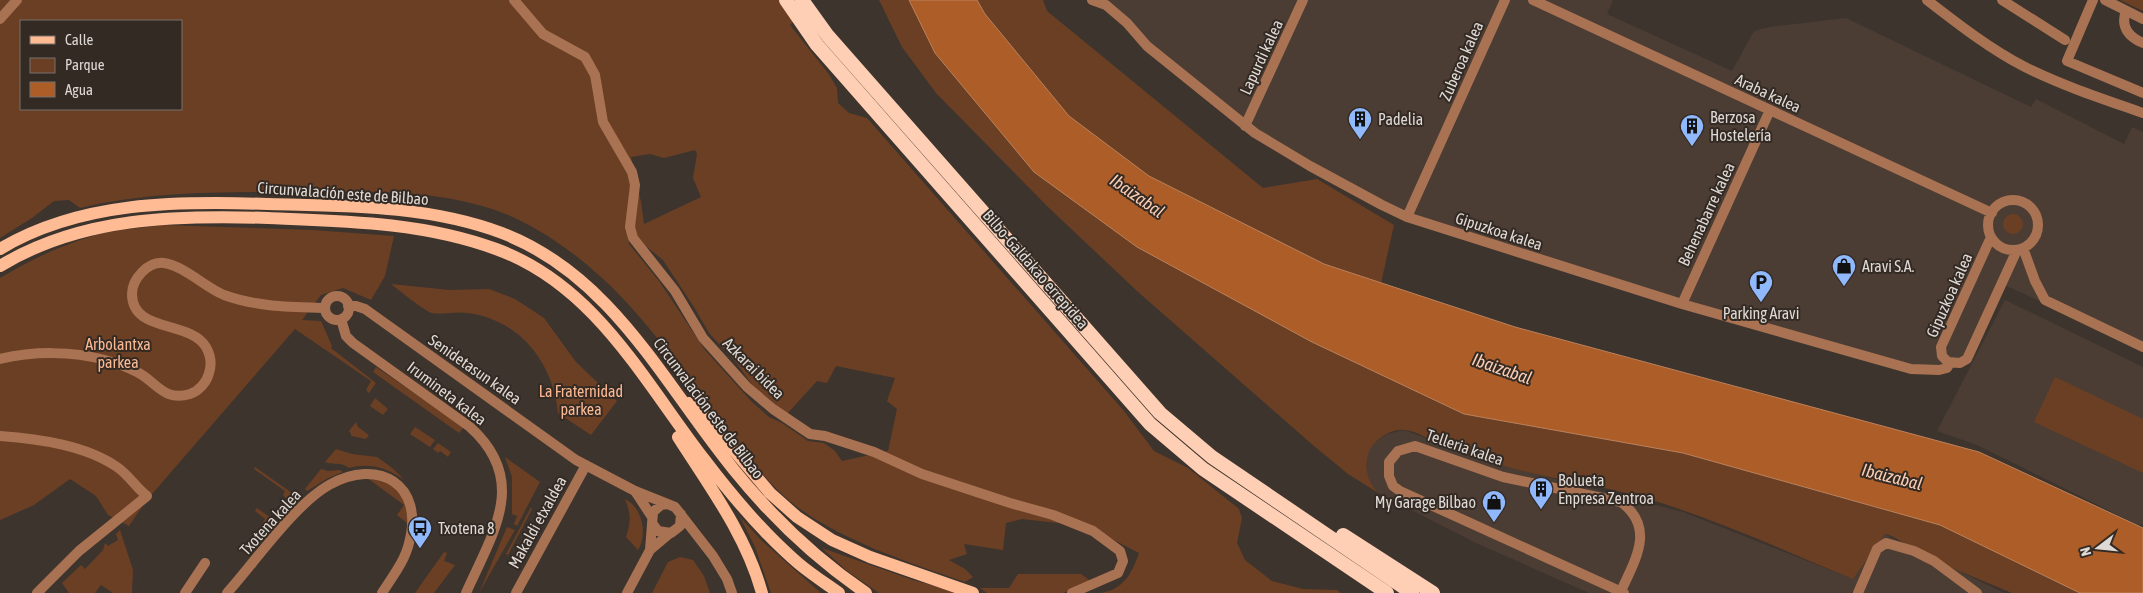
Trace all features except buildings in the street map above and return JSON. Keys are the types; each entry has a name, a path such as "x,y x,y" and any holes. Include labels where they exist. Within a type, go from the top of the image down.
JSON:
{"highway":[{"name":"Bilbo-Galdakao errepidea","path":"786,0 817,45 1150,424 1204,469 1291,529"},
{"name":"Bilbo-Galdakao errepidea","path":"802,0 828,36 1147,400 1180,432 1212,457 1412,593"},
{"path":"1299,517 1332,528 1433,593"},
{"path":"1291,529 1319,558 1371,593"},
{"path":"1291,529 1386,593"}],"main road":[{"name":"Circunvalación este de Bilbao","path":"0,249 30,233 67,220 101,211 140,206 256,204 389,209 451,218 503,234 549,257 600,297 628,327 733,469 764,506 807,547 866,593"},
{"name":"Circunvalación este de Bilbao","path":"0,266 22,252 82,230 115,223 180,218 250,218 390,225 428,230 464,238 497,249 548,276 570,291 591,310 626,351 703,458 743,508 798,563 839,593"},
{"path":"606,328 738,530 754,566 762,593"},
{"path":"677,394 704,415 752,474 797,517 832,540 870,557 973,593"}],"street":[{"path":"0,19 17,0"},
{"name":"Azkarai bidea","path":"514,0 543,34 585,57 595,75 603,122 632,172 636,185 630,227 633,238 675,291 703,338 747,387 773,409 810,434 874,452 922,474 1053,515 1094,531 1120,551 1123,561 1118,573 1112,578 1072,593"},
{"name":"Lapurdi kalea","path":"1245,126 1303,0"},
{"name":"Zuberoa kalea","path":"1407,216 1505,0"},
{"name":"Araba kalea","path":"1532,0 1992,212"},
{"path":"1927,0 1976,37 2024,67 2086,94 2143,113"},
{"path":"2002,0 2064,40"},
{"path":"2093,0 2068,61 2143,93"},
{"path":"2104,0 2143,19"},
{"name":"Gipuzkoa kalea","path":"1097,1 1115,13 1146,46 1245,126 1310,166 1407,216 1682,304 1911,369 1939,370 1947,368 1950,363"},
{"path":"2126,11 2124,22 2128,35 2143,43"},
{"name":"Behenabarre kalea","path":"1682,304 1770,110"},
{"path":"2009,201 2021,202 2031,208 2037,218 2037,230 2033,241 2020,249 2002,248 1991,237 1988,222 1992,212 1999,205 2009,201"},
{"name":"Gipuzkoa kalea","path":"1991,237 1941,347 1942,356 1950,363 1960,364 1967,359 2020,249"},
{"path":"2020,249 2045,300 2143,347"},
{"path":"0,359 31,353 68,354 104,359 138,372 166,394 190,394 206,380 211,365 210,354 203,342 195,335 149,321 141,316 134,304 132,295 134,283 138,277 154,264 163,263 178,268 224,295 256,304 325,308"},
{"path":"336,297 344,299 348,306 347,314 342,319 330,318 325,308 328,300 336,297"},
{"name":"Senidetasun kalea","path":"348,306 365,309 586,465 635,491 667,504"},
{"name":"Irumineta kalea","path":"342,319 346,336 353,343 470,427 484,440 493,453 501,480 502,504 498,520 466,593"},
{"path":"0,436 60,445 100,457 124,472 135,482 140,491 148,496 79,551 36,593"},
{"name":"Telleria kalea","path":"1415,446 1503,477 1621,502 1636,518 1640,529 1641,542 1622,592 1400,492 1393,486 1389,476 1389,462 1398,451 1415,446"},
{"name":"Makaldi etxaldea","path":"516,593 586,465"},
{"name":"Txotena kalea","path":"228,593 315,494 350,476 374,473 385,476 401,487 410,504 412,517 410,542 403,559 382,593"},
{"name":"Senidetasun kalea","path":"635,491 652,520"},
{"path":"650,550 652,520 657,508 667,504 675,506 712,556 727,579 732,593"},
{"path":"627,593 650,550 681,522 680,514"},
{"path":"652,520 658,532 696,536"},
{"path":"1858,593 1877,549 1886,543 1914,551 1934,561 1976,593"},
{"path":"185,593 205,563"}],"shaded area":[{"path":"1092,0 1613,0 1607,14 1732,71 1754,31 1769,27 1846,18 2031,107 2036,99 2124,144 2132,127 2143,132 2143,347 2002,284 1963,362 1911,369 1407,217 1269,142 1127,23"},
{"path":"2005,300 2143,367 2143,525 2136,524 1977,445 1937,431"},
{"path":"1404,430 1496,464 1683,512 1853,579 1884,534 2004,593 1589,593 1476,543 1380,494 1372,485 1367,475 1367,456 1371,446 1378,440 1387,434"}],"green space":[{"path":"0,0 787,0 797,18 790,25 828,73 837,88 838,103 849,113 867,118 1124,411 1154,451 1188,468 1239,509 1242,518 1237,543 1245,560 1272,581 1303,589 1337,590 1341,593 1099,593 1114,589 1125,580 1130,574 1139,553 1077,521 1058,523 1022,519 1006,523 1003,550 964,544 967,554 949,560 965,569 973,577 965,582 878,550 814,519 774,487 640,317 601,277 550,237 522,221 468,202 444,197 395,193 242,192 187,194 133,198 80,208 69,200 54,201 32,218 0,238","holes":["695,150 697,154 693,178 701,197 644,224 631,157 650,154 664,158","627,231 663,260 709,333 736,362 752,385 787,414 817,381 827,383 836,366 895,378 887,401 897,409 888,451 842,461 835,451 824,443 808,441 782,423 769,417 751,401 705,350 659,281 629,244"]},
{"path":"879,0 909,0 935,53 1035,172 1137,247 1312,342 1464,414 1683,453 1940,525 2080,593 2012,593 1928,558 1892,536 1885,534 1853,579 1672,506 1628,493 1542,476 1500,465 1451,449 1420,434 1405,430 1386,434 1375,443 1368,454 1368,474 1371,483 1380,494 1348,474 1314,446 1137,291 1048,207 936,93 902,47"},
{"path":"977,0 1043,0 1047,11 1263,188 1317,179 1394,225 1381,283 1321,263 1149,176 1069,116 985,14"},
{"path":"2120,0 2143,0 2143,11"},
{"path":"2009,214 2017,214 2023,220 2023,228 2017,234 2009,234 2003,228 2003,220"},
{"name":"Arbolantxa parkea","path":"162,225 313,230 394,236 385,276 371,300 343,288 321,295 302,320 321,321 332,346 331,348 376,383 369,393 366,390 371,381 295,329 146,501 129,526 108,515 96,496 70,479 34,505 0,520 0,278 37,258 77,241 111,232"},
{"name":"La Fraternidad parkea","path":"391,284 449,290 489,289 515,299 544,318 576,362 617,401 591,435 558,413 555,394 541,361 530,346 517,334 502,324 486,317 463,313 432,313 418,305"},
{"path":"376,367 464,427 459,433 373,372"},
{"path":"2055,377 2143,419 2143,473 2034,422"},
{"path":"375,398 388,409 383,415 370,406"},
{"path":"356,422 358,427 369,435 366,439 351,436 349,431"},
{"path":"415,427 435,440 430,447 410,434"},
{"path":"438,443 451,452 448,457 440,451 438,453 433,449"},
{"path":"336,449 352,454 377,457 405,480 392,472 378,467 357,466 349,468 325,462"},
{"path":"505,457 540,482 517,526 514,524 517,516 512,514 512,477"},
{"path":"255,467 292,493 287,499 283,495 285,491 254,469"},
{"path":"321,469 328,471 340,470 343,472 328,478 307,491 305,489"},
{"path":"366,477 384,482 398,491 405,504 407,523 397,515 404,505"},
{"path":"625,499 636,508 642,522 643,536 638,550 626,537 630,518"},
{"path":"531,507 532,509 508,555 506,554"},
{"path":"257,508 271,518 261,531 259,529 265,519 255,511"},
{"path":"740,517 762,541 821,593 771,593 755,547"},
{"path":"507,527 515,530 479,593"},
{"path":"120,530 133,570 132,593 113,593 101,585 95,593 69,593 62,583 81,565 85,569 103,550 105,543 108,546 118,540 116,534"},
{"path":"822,548 913,580 961,593 879,593 846,570"},
{"path":"444,552 447,553 444,561 455,565 434,593 415,593"},
{"path":"680,557 693,560 704,576 710,593 652,593 668,562"},
{"path":"1018,574 1081,574 1092,582 1063,593 987,593 980,588 1009,588"}],"water":[{"name":"Ibaizabal","path":"909,0 977,0 985,14 1069,116 1149,176 1324,264 1515,327 1979,452 2143,528 2143,593 2080,593 1940,525 1683,453 1464,414 1312,342 1137,247 1034,172 935,53"}],"place":[{"name":"Padelia","path":"1360,140"},
{"name":"Berzosa Hostelería","path":"1692,147"},
{"name":"Aravi S.A.","path":"1844,287"},
{"name":"Parking Aravi","path":"1761,303"},
{"name":"Bolueta Enpresa Zentroa","path":"1541,510"},
{"name":"My Garage Bilbao","path":"1494,523"},
{"name":"Txotena 8","path":"420,549"}]}
